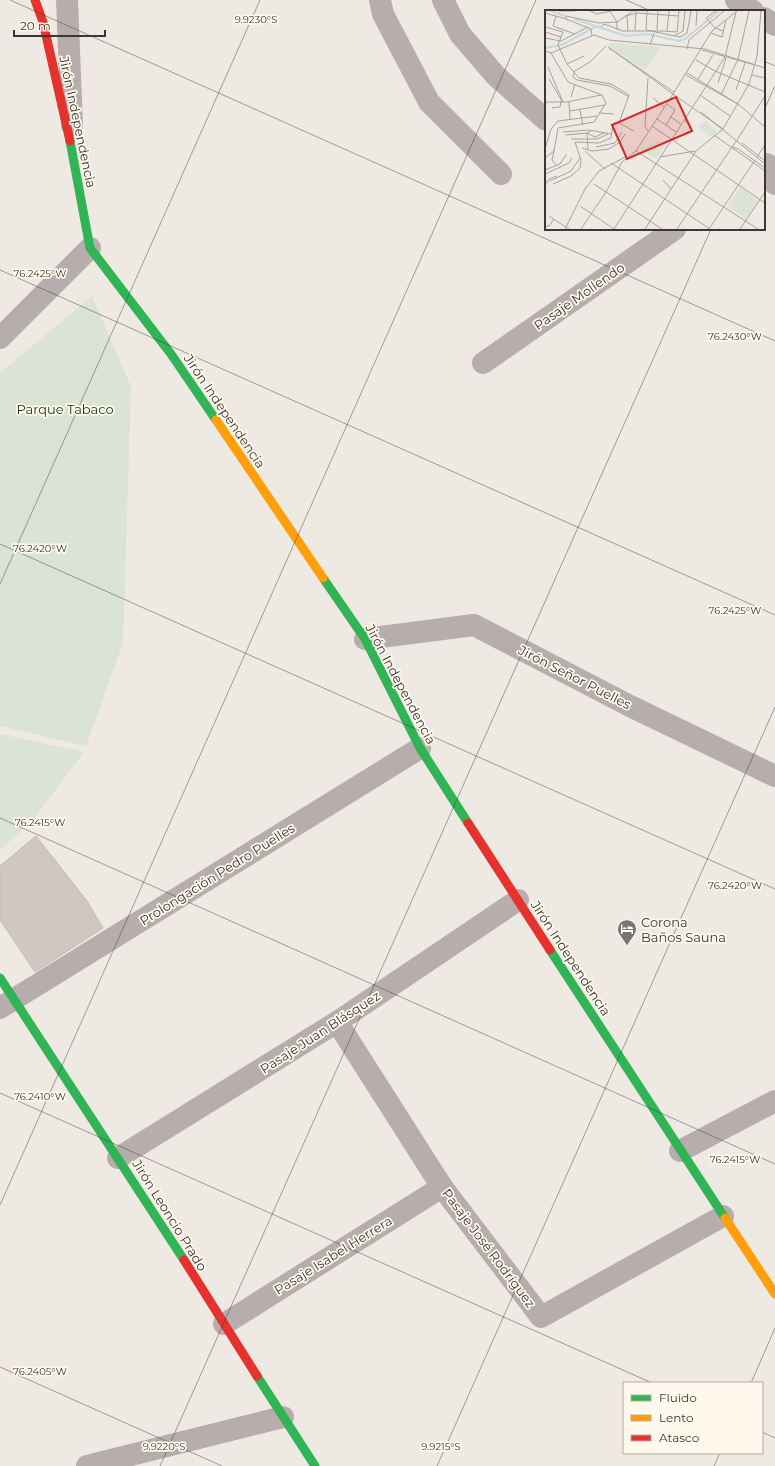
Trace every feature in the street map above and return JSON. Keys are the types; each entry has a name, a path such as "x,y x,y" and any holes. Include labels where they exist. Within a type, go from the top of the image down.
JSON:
{"street":[{"name":"Jirón Independencia","path":"35,0 43,22 73,155 90,248 171,354 365,639 420,748 680,1151 775,1294"},
{"path":"68,0 73,155"},
{"path":"380,0 383,14 429,102 501,174"},
{"path":"443,0 460,34 496,76 545,119"},
{"path":"736,0 751,10"},
{"path":"765,19 775,25"},
{"path":"769,161 775,184"},
{"name":"Pasaje Mollendo","path":"483,363 674,230"},
{"path":"0,338 90,248"},
{"name":"Jirón Señor Puelles","path":"365,639 474,625 630,706 775,776"},
{"name":"Prolongación Pedro Puelles","path":"7,1004 420,748"},
{"name":"Pasaje Juan Blásquez","path":"118,1158 337,1022 518,900"},
{"name":"Jirón Leoncio Prado","path":"0,978 7,1004 118,1158 282,1417 315,1466"},
{"name":"Pasaje José Rodríguez","path":"337,1022 442,1187 541,1317 723,1216"},
{"path":"680,1151 775,1101"},
{"name":"Pasaje Isabel Herrera","path":"224,1324 442,1187"},
{"path":"87,1466 282,1417"}],"green space":[{"name":"Parque Tabaco","path":"92,296 131,387 123,643 86,746 0,726 0,373"},
{"path":"0,734 84,752 35,817 0,850"}],"building":[{"path":"36,836 87,901 103,928 35,972 0,920 0,866"}],"traffic: fast":[{"path":"70,141 90,248 171,354 216,420"},
{"path":"323,578 365,639 420,748 468,823"},
{"path":"550,950 725,1218"},
{"path":"0,978 184,1260"},
{"path":"257,1376 315,1466"}],"traffic: slow":[{"path":"216,420 323,578"},
{"path":"725,1218 775,1294"}],"traffic: jam":[{"path":"35,0 43,22 70,141"},
{"path":"468,823 550,950"},
{"path":"184,1260 257,1376"}],"place":[{"name":"Corona Baños Sauna","path":"627,946"}]}
